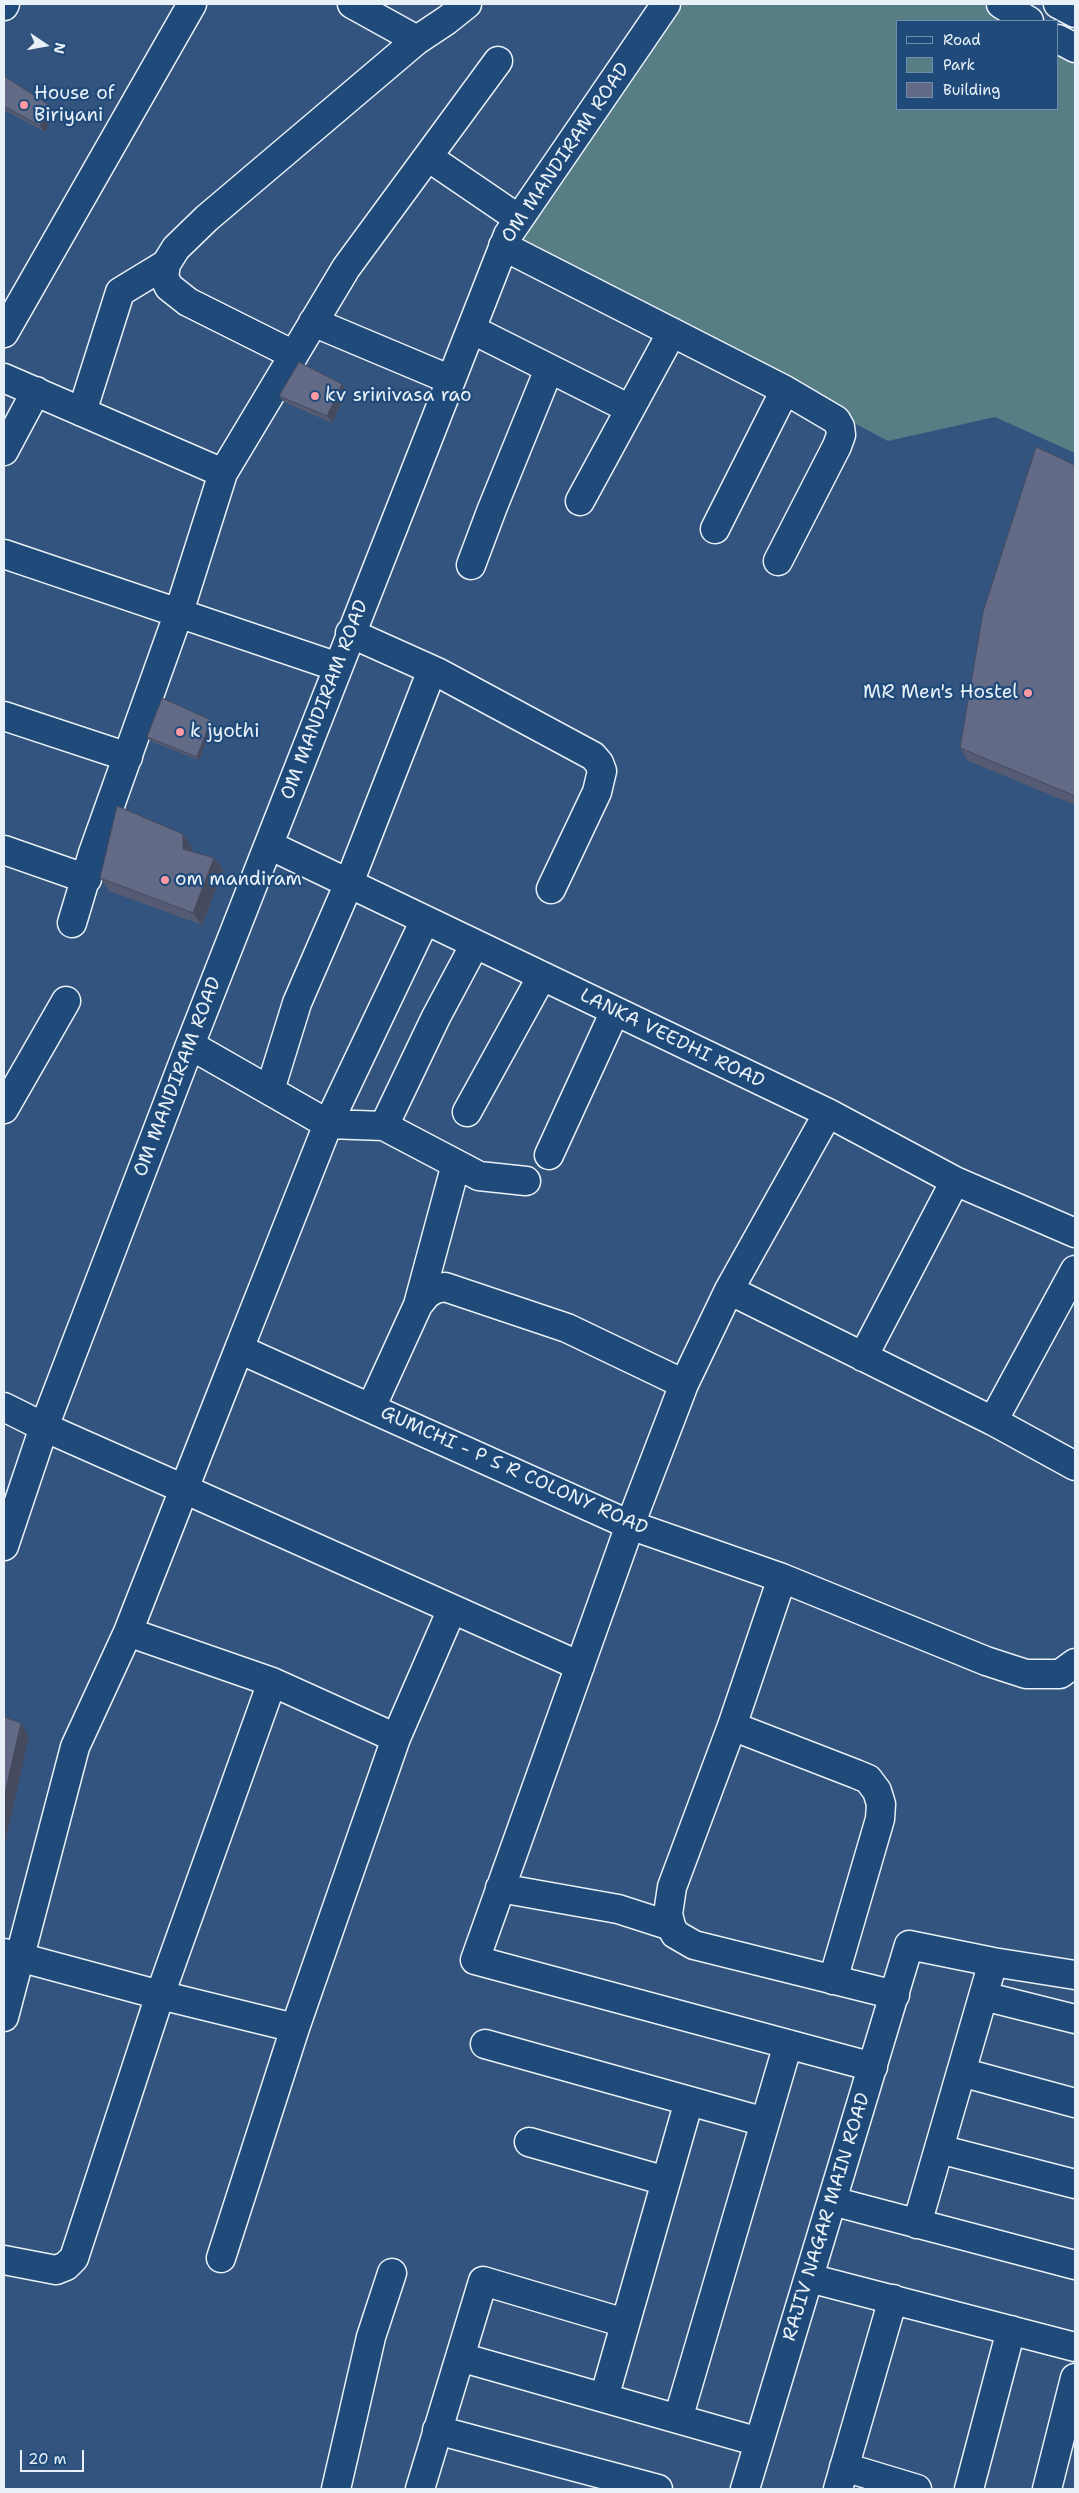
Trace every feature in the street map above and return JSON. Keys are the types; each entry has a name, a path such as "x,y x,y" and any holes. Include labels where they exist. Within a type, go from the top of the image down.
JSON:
{"street":[{"path":"4,333 192,4"},
{"path":"352,4 417,40"},
{"path":"294,356 188,302 169,287 164,276 166,264 176,248 207,218 417,40 467,4"},
{"name":"OM MANDIRAM ROAD","path":"4,1546 44,1427 190,1045 350,633 504,246 518,219 666,4"},
{"path":"1000,4 1027,20"},
{"path":"1058,4 1075,14"},
{"path":"1059,39 1075,48"},
{"path":"72,923 93,853 180,612 223,474 346,268 498,61"},
{"path":"428,156 518,219"},
{"path":"504,246 785,390 836,420 840,427 841,435 778,561"},
{"path":"82,412 120,292 166,264"},
{"path":"313,322 451,380"},
{"path":"471,329 630,409"},
{"path":"580,501 672,332"},
{"path":"471,565 549,369"},
{"path":"4,378 223,474"},
{"path":"716,529 785,390"},
{"path":"4,451 36,392"},
{"path":"4,554 338,667"},
{"path":"350,633 432,670 593,756 599,763 602,771 598,792 551,889"},
{"path":"270,1090 298,1003 349,884 432,670"},
{"path":"4,716 128,758"},
{"name":"LANKA VEEDHI ROAD","path":"269,845 828,1113 955,1181 1075,1233"},
{"path":"4,850 86,879"},
{"path":"4,2017 12,1955 75,1747 128,1632 328,1124 425,920"},
{"path":"384,1126 436,1017 475,944"},
{"path":"467,1112 542,976"},
{"path":"4,1108 66,1001"},
{"path":"549,1155 615,1011"},
{"path":"190,1045 328,1124 384,1126 479,1176 526,1181"},
{"path":"828,1113 729,1290 684,1384 630,1525 475,1960 873,2067"},
{"path":"371,1408 418,1305 456,1164"},
{"path":"863,1357 955,1181"},
{"path":"993,1421 1075,1270"},
{"path":"418,1305 426,1294 435,1289 454,1289 567,1328 684,1384"},
{"path":"729,1290 993,1421 1075,1466"},
{"name":"GUMCHI - P S R COLONY ROAD","path":"240,1349 630,1525 782,1578 986,1661 1026,1674 1060,1674 1075,1663"},
{"path":"4,1407 44,1427 580,1666"},
{"path":"782,1578 732,1726 672,1888 668,1914 671,1926 675,1934 694,1945 895,1995"},
{"path":"220,2258 295,2028 396,1738 452,1608"},
{"path":"128,1632 272,1682 396,1738"},
{"path":"4,2260 56,2270 66,2266 74,2258 160,1995 272,1682"},
{"path":"732,1726 868,1779 877,1790 881,1804 880,1819 833,1980"},
{"path":"500,1888 618,1909 671,1926"},
{"name":"RAJIV NAGAR MAIN ROAD","path":"745,2489 910,1946 993,1962"},
{"path":"12,1955 160,1995 295,2028"},
{"path":"917,2224 993,1962 1075,1975"},
{"path":"983,1996 1075,2019"},
{"path":"484,2044 765,2122"},
{"path":"678,2419 788,2044"},
{"path":"961,2072 1075,2103"},
{"path":"604,2398 689,2101"},
{"path":"529,2142 666,2181"},
{"path":"939,2149 1075,2184"},
{"path":"832,2201 1075,2265"},
{"path":"336,2489 371,2337 392,2272"},
{"path":"809,2278 1075,2347"},
{"path":"420,2489 483,2281 625,2323"},
{"path":"893,2299 841,2478 918,2489"},
{"path":"969,2489 1012,2330"},
{"path":"460,2357 759,2442"},
{"path":"1047,2489 1075,2378"},
{"path":"437,2430 658,2489"}],"green space":[{"path":"681,4 982,4 1009,20 896,20 896,110 1059,110 1059,49 1075,59 1075,453 995,417 888,441 515,243"}],"building":[{"name":"House of Biriyani","path":"4,76 49,105 40,126 4,106"},
{"name":"kv srinivasa rao","path":"299,362 342,384 327,416 279,396"},
{"name":"MR Men's Hostel","path":"1036,447 1075,465 1075,796 960,748 983,612"},
{"name":"k jyothi","path":"162,698 211,720 197,757 147,737"},
{"name":"om mandiram","path":"117,806 183,834 183,849 214,858 193,913 100,878"},
{"path":"4,1717 21,1723 4,1797"}],"place":[{"name":"House of Biriyani","path":"24,105"},
{"name":"kv srinivasa rao","path":"315,396"},
{"name":"MR Men's Hostel","path":"1028,693"},
{"name":"k jyothi","path":"180,732"},
{"name":"om mandiram","path":"165,880"}]}
